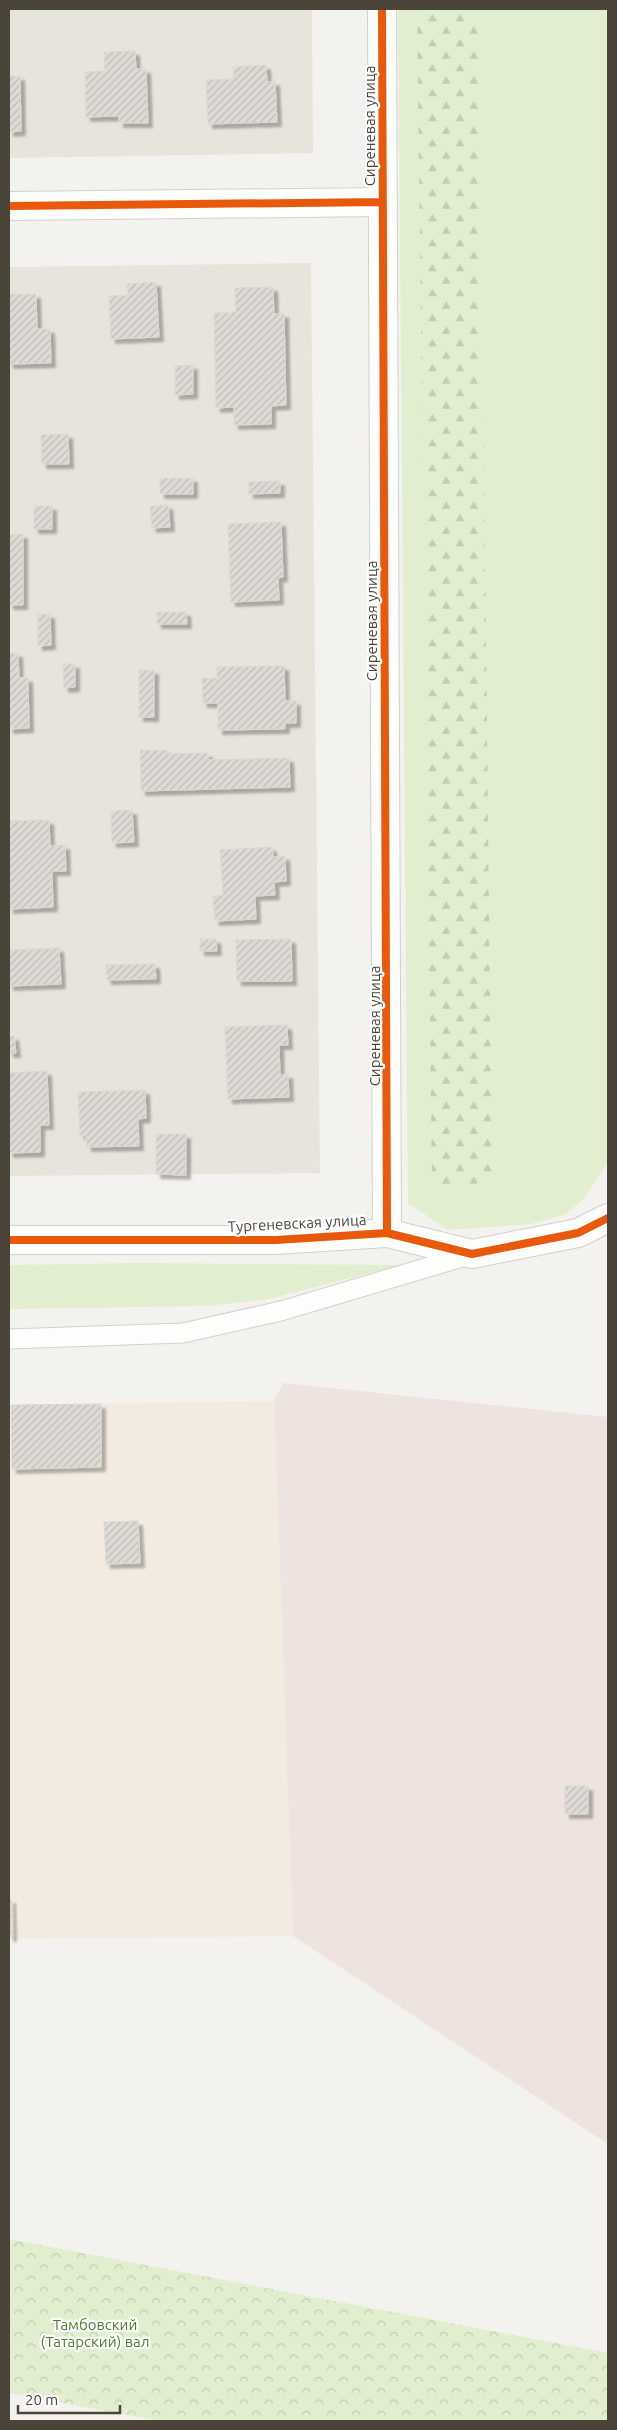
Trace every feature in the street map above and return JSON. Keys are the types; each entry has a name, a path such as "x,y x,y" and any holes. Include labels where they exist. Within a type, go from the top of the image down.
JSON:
{"street":[{"name":"Сиреневая улица","path":"382,9 387,1233"},
{"path":"9,206 383,202"},
{"name":"Тургеневская улица","path":"9,1240 276,1240 387,1233 472,1254 578,1233 608,1218"}],"lane":[{"path":"9,1339 183,1333 281,1311 472,1254"}],"shaded area":[{"path":"9,9 312,9 313,153 9,158"},
{"path":"311,263 320,1173 9,1176 9,267"},
{"path":"283,1383 608,1417 608,2144 293,1936 274,1401"},
{"path":"274,1401 293,1936 9,1939 9,1405"}],"green space":[{"path":"398,9 608,9 608,1162 583,1200 564,1215 531,1224 448,1230 408,1203"},
{"path":"417,9 479,9 492,1182 432,1188"},
{"path":"137,1263 401,1265 269,1299 207,1306 9,1309 9,1265"},
{"name":"Тамбовский (Татарский) вал","path":"9,2239 608,2353 608,2421 160,2421 9,2393"}],"building":[{"path":"135,51 136,69 146,69 148,123 119,123 119,116 86,117 85,72 105,71 104,52"},
{"path":"266,65 267,82 275,81 277,122 208,124 206,80 234,79 233,67"},
{"path":"9,76 20,76 21,131 9,132"},
{"path":"156,282 159,337 111,339 109,296 128,295 127,284"},
{"path":"273,287 274,314 284,313 286,405 271,406 271,424 234,425 234,407 216,408 214,313 236,312 235,288"},
{"path":"9,294 36,294 37,329 50,329 51,363 9,364"},
{"path":"193,365 193,394 175,395 175,366"},
{"path":"68,434 69,464 42,464 41,435"},
{"path":"160,478 193,478 193,494 160,494"},
{"path":"280,481 280,493 249,494 249,482"},
{"path":"168,505 170,527 152,528 150,507"},
{"path":"34,506 52,506 52,529 34,529"},
{"path":"281,522 283,577 278,578 279,600 231,602 228,524"},
{"path":"23,534 23,605 9,605 9,535"},
{"path":"157,612 186,612 187,624 157,624"},
{"path":"38,614 50,614 51,645 38,646"},
{"path":"9,653 18,653 19,678 28,678 29,728 9,729"},
{"path":"63,664 75,664 75,687 64,688"},
{"path":"284,666 285,701 296,701 296,723 285,723 285,729 218,730 218,703 203,703 202,678 217,678 217,667"},
{"path":"139,670 154,670 154,717 139,717"},
{"path":"140,750 167,750 167,754 208,753 208,760 289,758 290,787 141,791"},
{"path":"132,810 134,842 112,843 111,811"},
{"path":"49,820 50,846 65,845 66,871 52,871 53,907 9,909 9,821"},
{"path":"272,847 273,857 285,856 286,881 274,882 275,895 255,896 256,919 215,921 213,896 223,895 220,850"},
{"path":"200,939 216,939 217,951 200,951"},
{"path":"291,939 292,981 237,981 236,940"},
{"path":"59,948 61,984 9,986 9,950"},
{"path":"155,964 156,979 107,980 106,965"},
{"path":"287,1025 288,1045 279,1045 280,1075 288,1074 289,1097 228,1099 225,1027"},
{"path":"14,1036 16,1053 9,1053 9,1037"},
{"path":"47,1071 49,1125 40,1125 40,1152 9,1153 9,1073"},
{"path":"145,1090 146,1118 138,1119 139,1146 87,1147 86,1135 80,1135 78,1092"},
{"path":"156,1134 186,1134 186,1175 156,1174"},
{"path":"101,1404 101,1467 12,1469 11,1405"},
{"path":"138,1521 140,1563 106,1564 104,1522"},
{"path":"565,1786 588,1786 588,1814 565,1814"},
{"path":"9,1899 11,1899 12,1937 9,1937"}],"cycle path":[{"path":"382,9 387,1233"},
{"path":"9,206 383,202"},
{"path":"9,1240 276,1240 387,1233 472,1254 578,1233 608,1218"}]}
